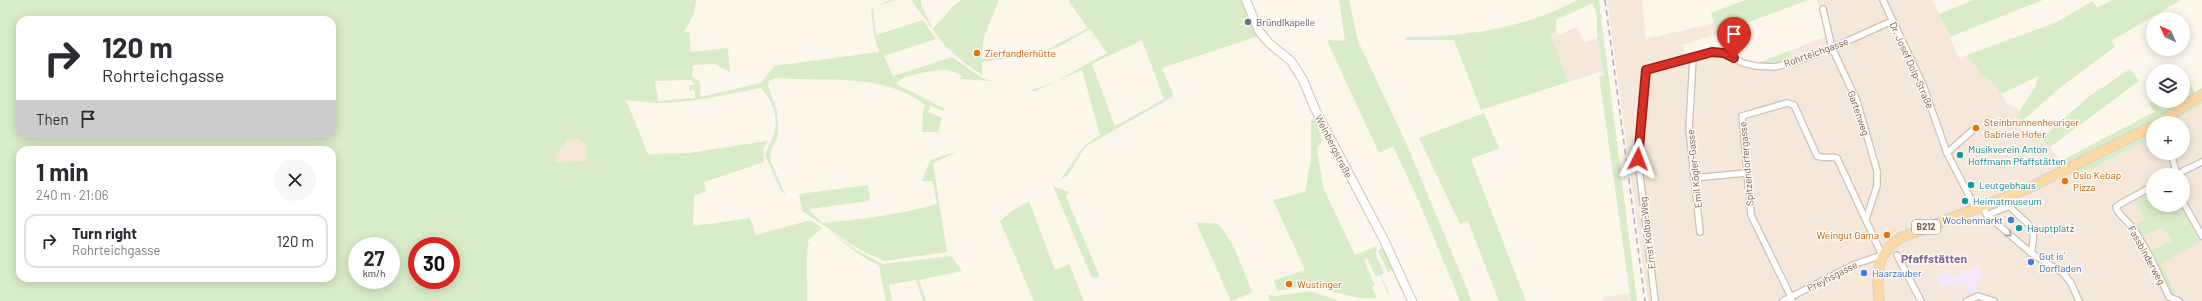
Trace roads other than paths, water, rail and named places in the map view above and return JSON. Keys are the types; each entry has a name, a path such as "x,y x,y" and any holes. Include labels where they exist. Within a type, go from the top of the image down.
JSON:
{"main road":[{"name":"Weinbergstraße","path":"1246,0 1259,31 1269,43 1291,61 1303,80 1315,109 1385,242 1412,301"},
{"path":"2169,116 2202,94"},
{"name":"B212","path":"1882,255 1888,247 1900,238 1978,206 2005,202 2146,130"},
{"path":"1879,301 1878,276 1882,255"}],"street":[{"name":"Dr. Josef Dolp-Straße","path":"1883,0 1922,85 1947,153 1978,206"},
{"name":"Gartenweg","path":"1823,9 1832,48 1857,101 1877,171 1877,186 1866,219"},
{"name":"Rohrteichgasse","path":"1646,70 1712,52 1724,53 1743,63 1756,66 1775,67 1794,62 1832,48 1892,21"},
{"name":"Emil Kögler-Gasse","path":"1693,58 1689,129 1700,232"},
{"name":"Ernst Kolba-Weg","path":"1646,70 1638,159 1655,301"},
{"name":"Spitzendorfergasse","path":"1791,299 1751,215 1742,116 1787,103 1794,105 1817,156 1824,159 1831,156 1837,158 1882,255"},
{"path":"1947,153 1975,128"},
{"path":"2190,168 2202,162"},
{"path":"1694,178 1746,173"},
{"name":"Fassbinderweg","path":"2146,190 2116,207 2140,240 2169,296 2179,301"},
{"path":"1987,215 2005,202 2030,227 2033,234 2031,253"},
{"path":"1861,208 1870,205"},
{"path":"1978,206 2031,253 2063,273 2071,283 2079,301"},
{"path":"2189,212 2199,227 2202,236"},
{"name":"Preyhsgasse","path":"1783,301 1791,299 1858,263 1882,255"},
{"path":"1897,255 1921,301"},
{"path":"1967,301 1978,296 1994,301"}],"railway":[{"path":"1605,0 1645,301"}],"place":[{"name":"Bründlkapelle","path":"1248,22"},
{"name":"Zierfandlerhütte","path":"977,53"},
{"name":"Steinbrunnenheuriger Gabriele Hofer","path":"1976,128"},
{"name":"Musikverein Anton Hoffmann Pfaffstätten","path":"1960,155"},
{"name":"Oslo Kebap Pizza","path":"2065,181"},
{"name":"Leutgebhaus","path":"1971,185"},
{"name":"Heimatmuseum","path":"1965,201"},
{"name":"Wochenmarkt","path":"2011,220"},
{"name":"Hauptplatz","path":"2019,228"},
{"name":"Weingut Gama","path":"1887,235"},
{"name":"Gut is´ Dorfladen","path":"2031,262"},
{"name":"Haarzauber","path":"1864,273"},
{"name":"Wustinger","path":"1289,284"}],"district":[{"name":"Pfaffstätten","path":"1934,259"}]}
